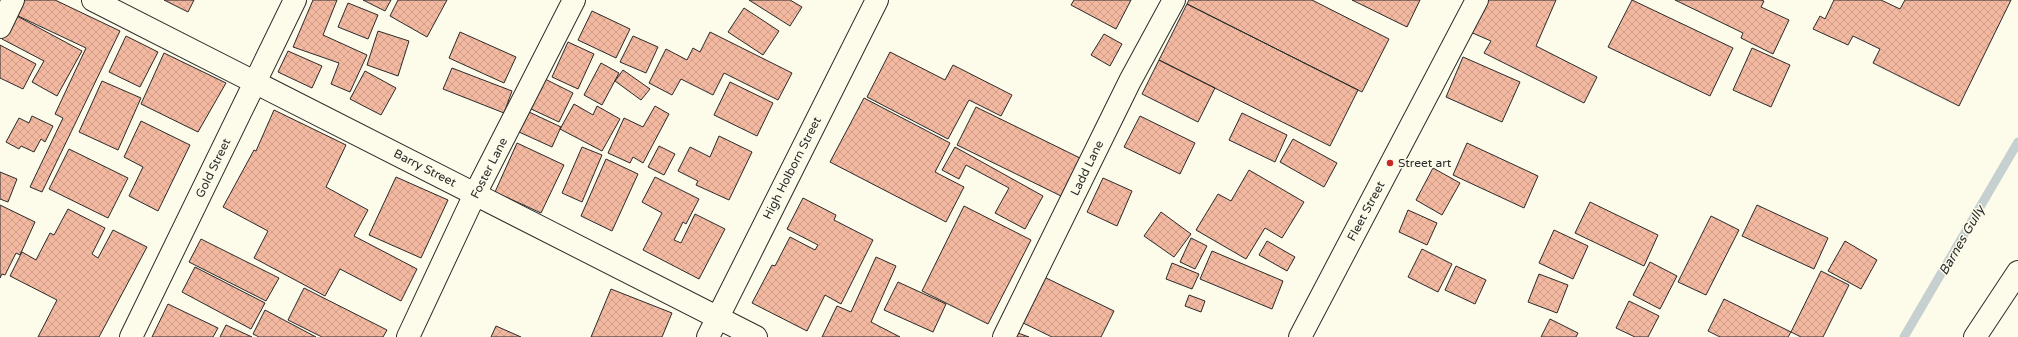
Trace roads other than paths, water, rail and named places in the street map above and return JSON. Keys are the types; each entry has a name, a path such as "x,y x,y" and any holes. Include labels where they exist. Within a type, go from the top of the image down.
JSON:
{"street":[{"path":"0,27 13,0"},
{"name":"Barry Street","path":"93,0 756,337"},
{"name":"Gold Street","path":"131,337 295,0"},
{"name":"Foster Lane","path":"408,337 476,194 574,0"},
{"name":"High Holborn Street","path":"708,337 877,0"},
{"name":"Ladd Lane","path":"1004,337 1130,81 1174,0"},
{"name":"Fleet Street","path":"1300,337 1477,0"},
{"path":"1975,337 2018,272"}],"waterway":[{"name":"Barnes Gully","path":"1904,337 2018,142"}],"place":[{"name":"Street art","path":"1390,163"}]}
